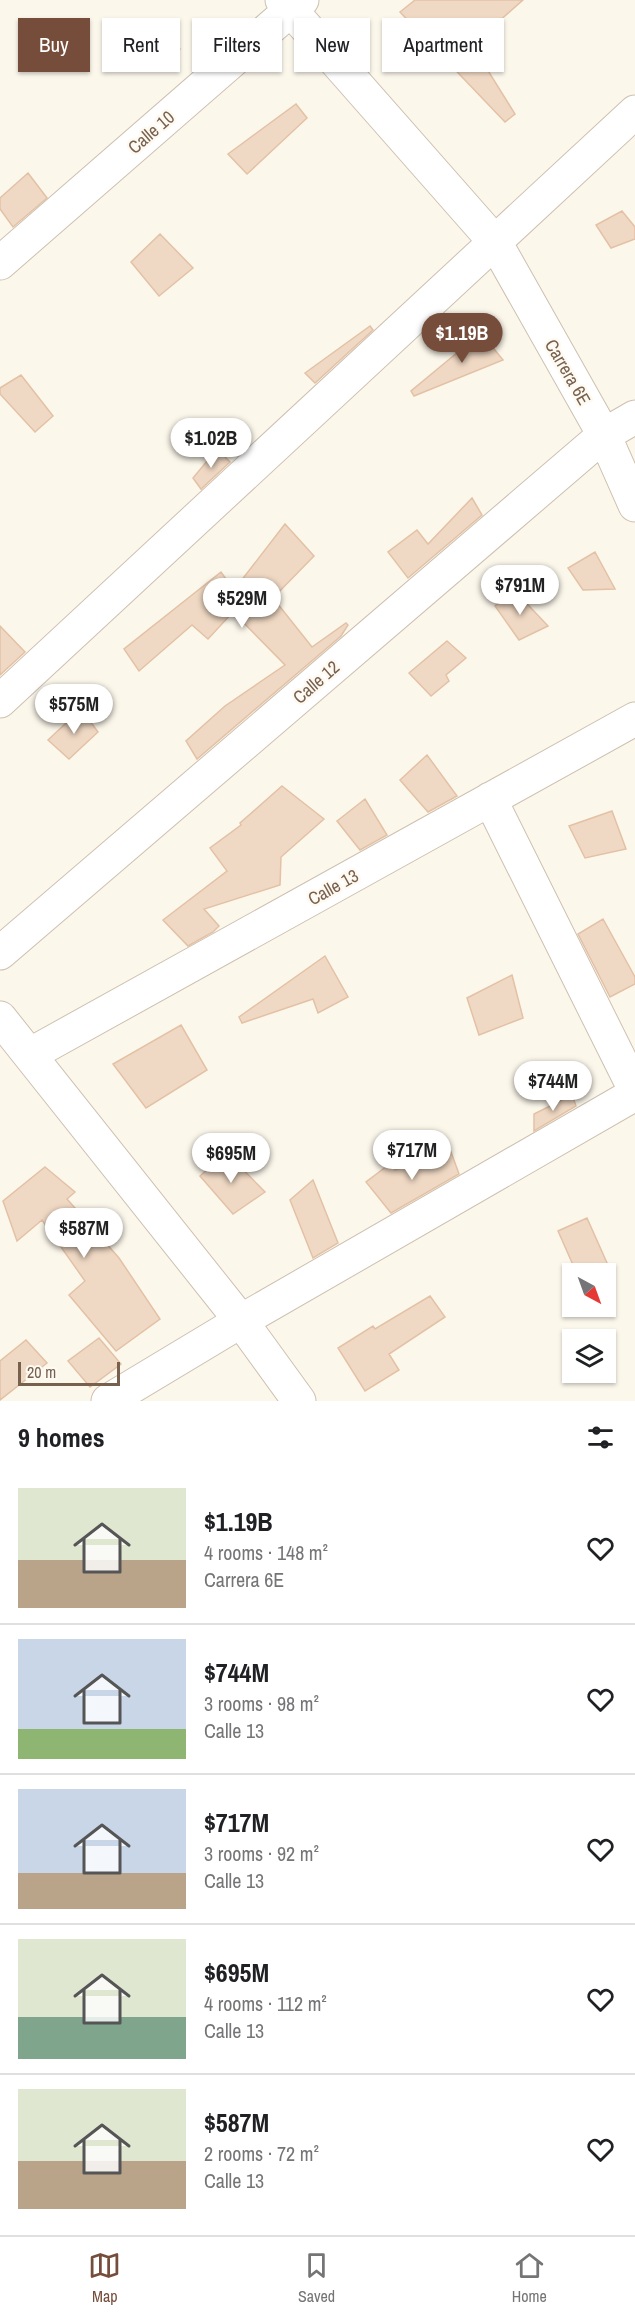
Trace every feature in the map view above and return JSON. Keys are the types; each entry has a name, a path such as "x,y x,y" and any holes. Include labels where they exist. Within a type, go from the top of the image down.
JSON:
{"street":[{"name":"Carrera 6E","path":"292,3 495,242 604,435 635,504"},
{"name":"Calle 10","path":"0,263 292,3"},
{"path":"0,701 635,112"},
{"name":"Calle 12","path":"0,953 604,435 635,417"},
{"name":"Calle 13","path":"31,1054 635,719"},
{"path":"108,1401 635,1092 490,799"},
{"path":"0,1018 31,1054 241,1321 299,1401"}],"building":[{"path":"415,0 523,0 503,18 406,18 400,12"},
{"path":"457,72 489,72 515,114 505,122"},
{"path":"296,104 307,118 247,174 228,154"},
{"path":"28,173 47,198 13,227 0,209 0,198"},
{"path":"622,211 635,227 635,239 611,248 596,225"},
{"path":"160,234 193,268 159,296 131,262"},
{"path":"370,326 373,330 315,383 305,373"},
{"path":"481,333 503,360 414,396 411,391"},
{"path":"21,375 53,416 35,432 0,394 0,388"},
{"path":"217,449 230,462 201,489 193,478"},
{"path":"472,498 482,515 408,578 388,552 417,530 428,544"},
{"path":"285,524 314,556 273,598 312,647 346,623 348,625 341,636 197,759 186,741 225,706 285,665 233,612 208,639 192,625 139,671 124,649 221,572 234,590"},
{"path":"595,552 615,589 583,590 568,568"},
{"path":"514,590 548,626 519,640 495,606"},
{"path":"0,626 25,652 0,675"},
{"path":"447,641 466,658 446,675 449,681 431,696 409,673"},
{"path":"81,709 98,732 69,759 48,740"},
{"path":"427,755 457,796 428,812 400,780"},
{"path":"282,786 324,819 281,857 280,885 204,909 219,926 188,946 163,920 227,871 210,848 241,825 240,823"},
{"path":"365,799 387,835 360,850 337,821"},
{"path":"612,811 626,849 585,858 569,826"},
{"path":"603,919 635,977 635,984 610,997 578,934"},
{"path":"325,956 348,997 318,1013 313,999 242,1023 239,1017"},
{"path":"512,975 523,1018 479,1035 467,998"},
{"path":"181,1025 207,1070 146,1108 113,1064"},
{"path":"572,1095 576,1106 534,1131 534,1114"},
{"path":"226,1152 265,1192 233,1214 200,1176"},
{"path":"451,1152 459,1174 391,1213 366,1182 391,1163 395,1170"},
{"path":"45,1167 75,1192 67,1199 119,1258 160,1319 116,1351 69,1295 85,1281 42,1220 17,1241 3,1201"},
{"path":"313,1180 338,1243 313,1258 290,1200"},
{"path":"587,1218 607,1263 572,1263 558,1231"},
{"path":"430,1296 445,1317 389,1354 399,1370 365,1391 338,1348 373,1326 375,1329"},
{"path":"99,1338 121,1364 90,1387 68,1361"},
{"path":"26,1340 47,1363 0,1400 0,1361"}]}
